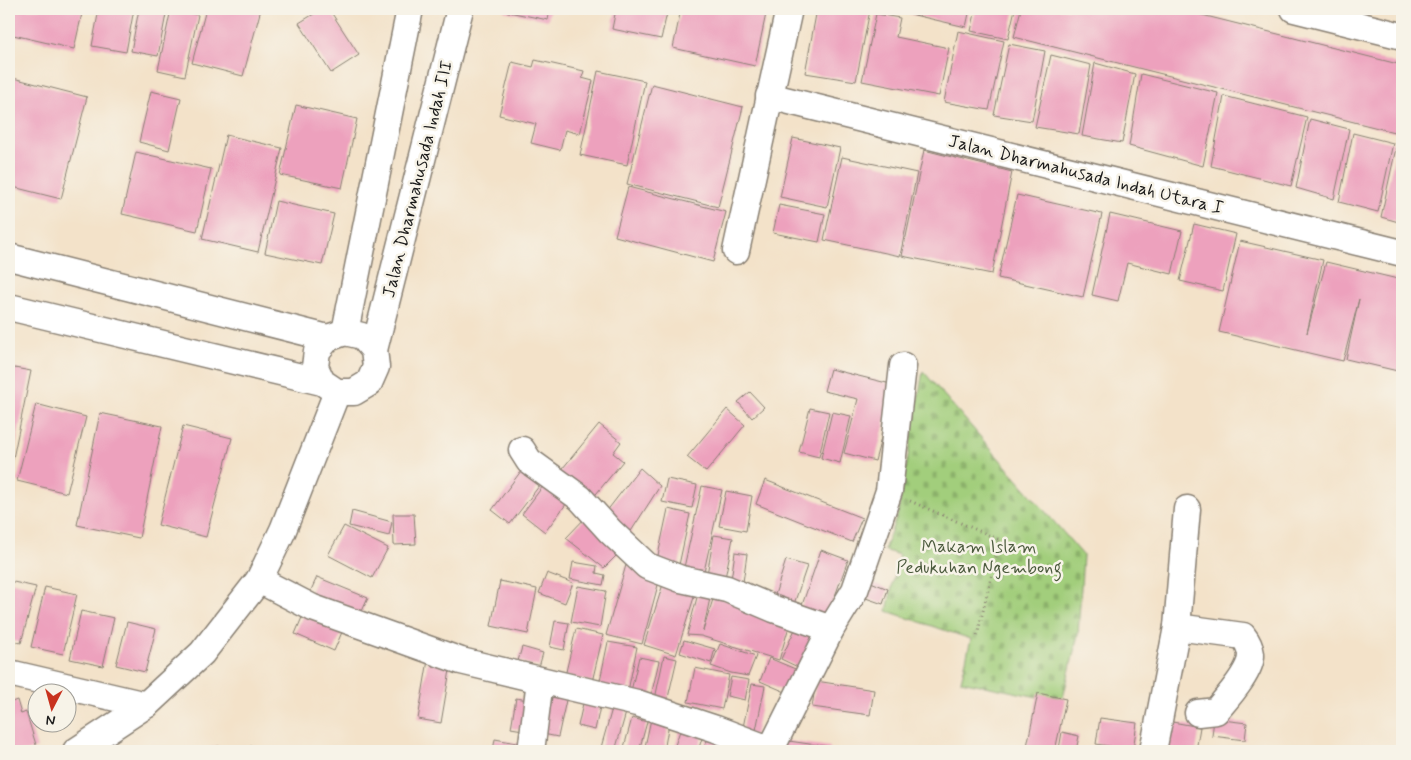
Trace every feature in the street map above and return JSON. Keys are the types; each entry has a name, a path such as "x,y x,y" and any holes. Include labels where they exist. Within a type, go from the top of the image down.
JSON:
{"street":[{"name":"Jalan Dharmahusada Indah III","path":"336,335 410,9"},
{"name":"Jalan Dharmahusada Indah III","path":"374,350 460,9"},
{"path":"736,251 789,9"},
{"path":"1294,9 1402,36"},
{"name":"Jalan Dharmahusada Indah Utara I","path":"769,96 1402,253"},
{"path":"9,257 336,335 362,336 374,350 376,367 369,383 354,392 9,307"},
{"path":"330,387 315,367 317,351 336,335"},
{"path":"259,580 313,608 461,662 637,703 716,729 768,750 775,741 831,630 856,590 889,491 903,366"},
{"path":"76,751 146,705 202,653 259,580 283,530 330,387"},
{"path":"522,450 529,460 580,498 610,531 647,566 681,579 726,589 831,630"},
{"path":"1153,751 1177,627 1187,509"},
{"path":"1177,627 1228,632 1244,636 1251,656 1248,667 1216,711 1198,713"},
{"path":"9,673 146,705"},
{"path":"531,751 540,681"}],"path":[{"path":"889,491 1000,540 977,636"}],"green space":[{"name":"Makam Islam Pedukuhan Ngembong","path":"923,371 1083,555 1078,635 1062,702 961,681 971,639 887,611 899,555 884,550 898,513"}],"building":[{"path":"9,9 83,9 74,49 9,34"},
{"path":"99,9 134,9 126,52 92,46"},
{"path":"139,9 167,9 158,56 131,51"},
{"path":"171,9 198,15 185,76 158,70"},
{"path":"206,9 261,9 243,76 192,63"},
{"path":"322,9 329,9 359,55 331,73 299,23"},
{"path":"504,9 550,9 548,20 504,11"},
{"path":"616,9 668,9 661,39 612,29"},
{"path":"681,9 767,9 755,66 673,48"},
{"path":"817,9 870,10 856,81 805,73"},
{"path":"888,9 970,9 966,27"},
{"path":"976,9 1015,9 1008,39 971,31"},
{"path":"1021,9 1178,9 1402,65 1402,134 1014,37"},
{"path":"876,14 900,18 896,37 949,48 939,96 862,81"},
{"path":"958,31 1004,41 989,110 944,102"},
{"path":"1009,44 1045,51 1032,121 994,115"},
{"path":"1051,55 1091,65 1079,134 1035,127"},
{"path":"535,60 584,71 582,78 593,81 580,134 565,130 560,150 531,143 536,124 499,115 512,62 533,67"},
{"path":"1095,63 1135,74 1122,143 1082,136"},
{"path":"598,71 645,81 627,165 580,155"},
{"path":"1141,74 1218,93 1203,166 1129,146"},
{"path":"9,77 87,97 61,199 9,186"},
{"path":"652,84 743,107 718,207 627,184"},
{"path":"151,91 181,98 169,150 139,142"},
{"path":"1224,96 1307,117 1291,186 1211,166"},
{"path":"296,105 357,119 342,188 280,175"},
{"path":"1310,119 1349,129 1334,199 1296,188"},
{"path":"1353,133 1393,143 1378,212 1339,202"},
{"path":"226,135 282,148 258,252 202,239"},
{"path":"793,138 840,148 827,207 780,197"},
{"path":"1396,148 1402,150 1402,223 1381,217"},
{"path":"924,150 1012,172 992,274 902,256"},
{"path":"136,152 211,169 197,231 122,214"},
{"path":"842,157 917,173 900,256 824,240"},
{"path":"628,187 726,212 713,262 615,236"},
{"path":"1017,195 1102,214 1083,297 998,278"},
{"path":"276,201 334,214 322,265 265,253"},
{"path":"779,205 825,214 819,242 773,233"},
{"path":"1110,214 1182,231 1172,274 1127,263 1118,301 1092,295"},
{"path":"1194,224 1236,234 1223,291 1180,281"},
{"path":"1240,241 1323,260 1307,333 1326,262 1402,280 1402,372 1346,359 1359,299 1343,361 1219,332"},
{"path":"9,367 31,371 10,473 9,473"},
{"path":"830,369 895,385 875,461 844,453 858,399 824,391"},
{"path":"750,392 764,407 752,418 738,402"},
{"path":"36,404 86,417 67,493 17,481"},
{"path":"810,408 829,412 819,457 799,452"},
{"path":"727,409 745,425 706,472 687,457"},
{"path":"832,412 851,416 840,463 821,458"},
{"path":"100,413 162,426 139,538 77,525"},
{"path":"599,424 621,442 613,453 623,461 592,499 558,474"},
{"path":"183,426 232,438 206,537 158,525"},
{"path":"527,463 546,477 510,524 492,510"},
{"path":"640,468 660,486 628,536 603,516"},
{"path":"549,478 573,495 545,532 522,514"},
{"path":"667,479 697,485 692,508 662,502"},
{"path":"765,480 862,518 852,542 756,504"},
{"path":"702,486 722,490 703,576 683,572"},
{"path":"726,491 752,496 746,531 719,526"},
{"path":"668,509 690,514 679,565 657,560"},
{"path":"352,511 392,522 389,536 349,526"},
{"path":"393,514 414,514 416,544 394,545"},
{"path":"588,515 624,548 604,568 566,538"},
{"path":"344,526 388,548 372,578 328,555"},
{"path":"714,535 733,538 724,583 706,580"},
{"path":"821,550 848,560 826,621 800,611"},
{"path":"735,552 747,554 742,589 730,587"},
{"path":"786,560 807,566 793,607 773,601"},
{"path":"573,562 597,566 596,573 605,575 603,585 570,579"},
{"path":"626,565 661,574 642,644 606,635"},
{"path":"547,573 573,583 565,603 539,593"},
{"path":"317,577 368,598 358,620 307,599"},
{"path":"866,580 888,589 883,604 860,596"},
{"path":"9,581 36,587 21,643 9,640"},
{"path":"500,581 537,589 528,634 491,626"},
{"path":"663,584 695,594 676,655 644,645"},
{"path":"578,586 606,591 600,627 571,622"},
{"path":"700,586 712,589 703,631 714,596 791,620 779,660 701,636 687,635"},
{"path":"45,587 77,594 63,654 31,647"},
{"path":"81,611 114,618 103,666 70,659"},
{"path":"303,615 342,632 334,651 295,634"},
{"path":"555,621 569,623 564,650 550,647"},
{"path":"799,621 825,633 806,671 781,659"},
{"path":"127,622 156,629 145,672 116,665"},
{"path":"576,629 603,635 592,682 565,676"},
{"path":"684,640 715,649 711,663 680,653"},
{"path":"608,642 637,647 627,696 598,690"},
{"path":"720,644 756,656 748,676 731,673 711,666"},
{"path":"522,647 543,653 539,667 518,661"},
{"path":"664,656 677,659 667,702 655,699"},
{"path":"639,657 659,661 651,696 631,691"},
{"path":"769,658 800,671 790,694 760,681"},
{"path":"428,660 451,664 441,723 418,719"},
{"path":"695,668 729,675 722,709 688,702"},
{"path":"731,677 749,680 745,700 727,696"},
{"path":"816,681 874,690 870,715 812,707"},
{"path":"752,684 765,686 755,735 742,732"},
{"path":"547,687 568,691 558,737 538,733"},
{"path":"1038,693 1066,699 1055,751 1026,751"},
{"path":"516,698 534,701 529,731 511,728"},
{"path":"584,699 601,702 595,730 578,726"},
{"path":"17,700 21,714 26,712 28,732 32,732 37,748 26,751 9,751 9,703"},
{"path":"613,705 627,709 615,751 600,751"},
{"path":"632,718 647,722 639,751 623,751"},
{"path":"1100,718 1137,723 1133,750 1096,744"},
{"path":"651,719 669,723 664,751 644,751"},
{"path":"1214,719 1247,723 1245,740 1212,736"},
{"path":"1167,721 1200,727 1196,751 1162,748"},
{"path":"681,728 703,735 698,751 673,751"},
{"path":"1062,732 1079,736 1076,751 1059,749"},
{"path":"709,734 720,738 715,751 703,751"},
{"path":"495,739 528,745 527,751 493,751"},
{"path":"782,740 830,747 830,751 780,751"},
{"path":"727,743 747,751 723,751"},
{"path":"219,746 220,751 199,751 199,750"},
{"path":"252,746 253,751 231,751 231,750"},
{"path":"1095,748 1108,750 1108,751 1095,751"}]}
